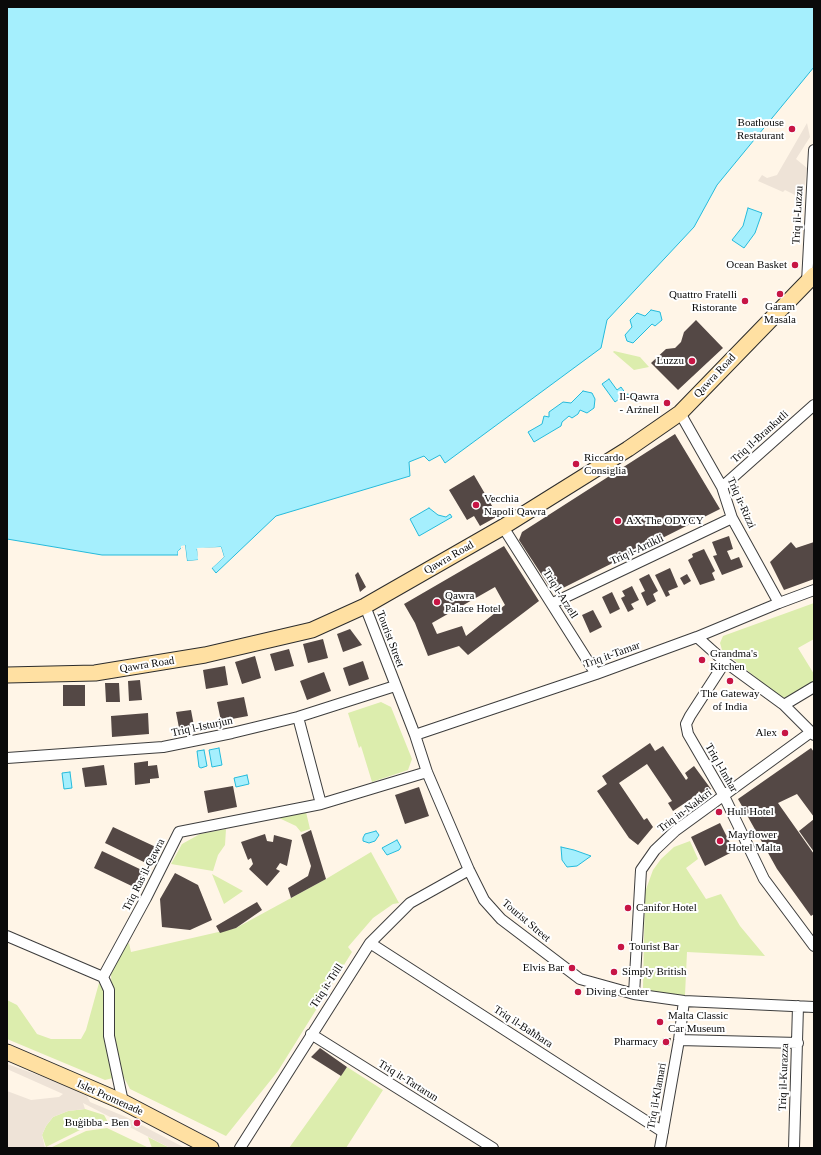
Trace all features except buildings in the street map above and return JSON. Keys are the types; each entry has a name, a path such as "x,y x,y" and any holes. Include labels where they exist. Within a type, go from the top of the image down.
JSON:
{"street":[{"name":"Triq il-Luzzu","path":"811,279 814,150"},
{"name":"Qawra Road","path":"7,675 95,674 205,655 312,630 365,606 504,527 628,449 680,413 811,279"},
{"name":"Triq il-Brankutli","path":"722,487 814,405"},
{"name":"Triq ir-Rizzi","path":"680,413 722,487 732,518 779,603"},
{"name":"Triq l-Artikli","path":"552,603 732,518"},
{"name":"Triq l-Arzell","path":"504,527 596,674"},
{"name":"Triq it-Tamar","path":"415,735 596,674 697,637 814,590"},
{"name":"Tourist Street","path":"365,606 415,735 427,772 469,870 484,900 501,919 536,947 580,978 634,994 684,1001 814,1007"},
{"path":"697,637 725,662 784,705 813,733"},
{"name":"Triq l-Imħar","path":"725,662 686,724 688,734 724,796 764,879 814,946"},
{"name":"Triq l-Isturjun","path":"7,758 163,747 232,733 298,717 395,686"},
{"path":"784,705 814,687"},
{"path":"298,717 321,804"},
{"name":"Triq in-Nakkri","path":"634,994 641,870 655,850 676,831 813,733"},
{"name":"Triq Ras il-Qawra","path":"103,977 146,898 179,832 321,804 427,772"},
{"name":"Triq it-Trill","path":"240,1148 370,943 410,903 469,870"},
{"path":"7,936 103,977 109,990 109,1036 123,1102"},
{"name":"Triq il-Baħħara","path":"370,943 663,1132"},
{"name":"Triq il-Klamari","path":"660,1148 679,1040 684,1001"},
{"name":"Triq il-Kurazza","path":"794,1148 798,1006"},
{"name":"Triq it-Tartarun","path":"311,1034 493,1148"},
{"path":"679,1040 798,1043"},
{"name":"Islet Promenade","path":"7,1052 123,1102 211,1148"}],"green space":[{"path":"613,352 640,357 649,367 634,370"},
{"path":"814,603 814,639 798,648 814,674 814,683 787,698 780,697 722,650 720,643 723,636"},
{"path":"381,702 391,707 412,759 408,770 372,782 361,746 359,748 348,713"},
{"path":"306,812 310,829 301,832 296,826 279,818"},
{"path":"226,829 225,845 218,855 213,871 171,864 182,844 200,834"},
{"path":"690,841 698,859 686,868 706,899 721,894 740,926 765,956 687,952 685,995 649,993 643,988 645,892 653,870 661,859 674,847"},
{"path":"371,852 399,903 393,904 373,918 348,947 352,952 278,1071 226,1136 130,1089 120,1070 113,1044 111,972 119,949 129,943 131,952 236,928 326,879"},
{"path":"212,874 243,891 224,904"},
{"path":"99,983 104,989 107,1052 113,1078 105,1080 7,1039 7,1000 17,1005 37,1034 51,1039 81,1039 86,1030"},
{"path":"347,1067 383,1090 346,1148 289,1148"},
{"path":"85,1109 104,1115 109,1124 84,1128 46,1147 42,1135 46,1126 53,1117 68,1111"},
{"path":"107,1128 149,1148 50,1148 86,1131"},
{"path":"148,1137 170,1148 152,1148"}],"shaded area":[{"path":"807,123 810,137 796,159 807,168 803,199 785,190 783,192 758,181 762,175 767,178 777,175"},
{"path":"7,1064 55,1081 87,1096 90,1102 126,1117 185,1148 170,1148 83,1103 85,1109 68,1111 53,1117 46,1126 42,1135 45,1148 7,1148 7,1091 31,1100 59,1097 63,1094 7,1069"}],"water":[{"path":"7,7 814,7 814,67 717,185 694,227 607,320 601,348 445,463 440,455 429,461 424,456 409,462 410,476 276,516 216,573 212,568 224,557 221,547 197,549 199,560 187,561 185,545 178,551 178,555 102,555 7,539"},
{"path":"748,208 762,213 755,233 744,248 732,240 743,226"},
{"path":"651,310 660,312 662,320 655,326 652,324 633,343 627,341 625,335 632,327 630,320 637,313 645,316"},
{"path":"609,379 617,390 621,387 626,394 636,395 635,398 623,396 615,402 602,384"},
{"path":"583,391 592,393 595,399 594,408 587,413 580,410 578,414 572,418 569,416 562,422 561,426 534,442 528,432 542,424 544,416 549,417 549,412 563,402 571,403"},
{"path":"429,508 438,515 446,517 450,514 452,517 419,536 410,519"},
{"path":"219,748 222,765 212,767 209,750"},
{"path":"204,750 207,766 201,768 199,767 197,751"},
{"path":"70,772 72,788 64,789 62,773"},
{"path":"247,775 249,784 236,787 234,778"},
{"path":"376,831 379,835 375,841 369,843 363,841 365,834"},
{"path":"397,840 401,847 399,850 387,855 382,848"},
{"path":"561,847 591,856 577,866 567,867 562,860"}],"pier":[{"path":"185,545 187,561 198,560 197,548 221,547 224,557 212,568 210,566 222,556 219,549 200,550 200,561 186,563 183,547 178,557 178,551 181,549 181,546"}],"place":[{"name":"Boathouse Restaurant","path":"792,129"},
{"name":"Ocean Basket","path":"795,265"},
{"name":"Garam Masala","path":"780,294"},
{"name":"Quattro Fratelli Ristorante","path":"745,301"},
{"name":"Luzzu","path":"692,361"},
{"name":"Il-Qawra - Arżnell","path":"667,403"},
{"name":"Riccardo Consiglia","path":"576,464"},
{"name":"Vecchia Napoli Qawra","path":"476,505"},
{"name":"AX The ODYCY","path":"618,521"},
{"name":"Qawra Palace Hotel","path":"437,602"},
{"name":"Grandma's Kitchen","path":"702,660"},
{"name":"The Gateway of India","path":"730,681"},
{"name":"Alex","path":"785,733"},
{"name":"Huli Hotel","path":"719,812"},
{"name":"Mayflower Hotel Malta","path":"720,841"},
{"name":"Canifor Hotel","path":"628,908"},
{"name":"Tourist Bar","path":"621,947"},
{"name":"Elvis Bar","path":"572,968"},
{"name":"Simply British","path":"614,972"},
{"name":"Diving Center","path":"578,992"},
{"name":"Malta Classic Car Museum","path":"660,1022"},
{"name":"Pharmacy","path":"666,1042"},
{"name":"Buġibba - Ben","path":"137,1123"}]}
